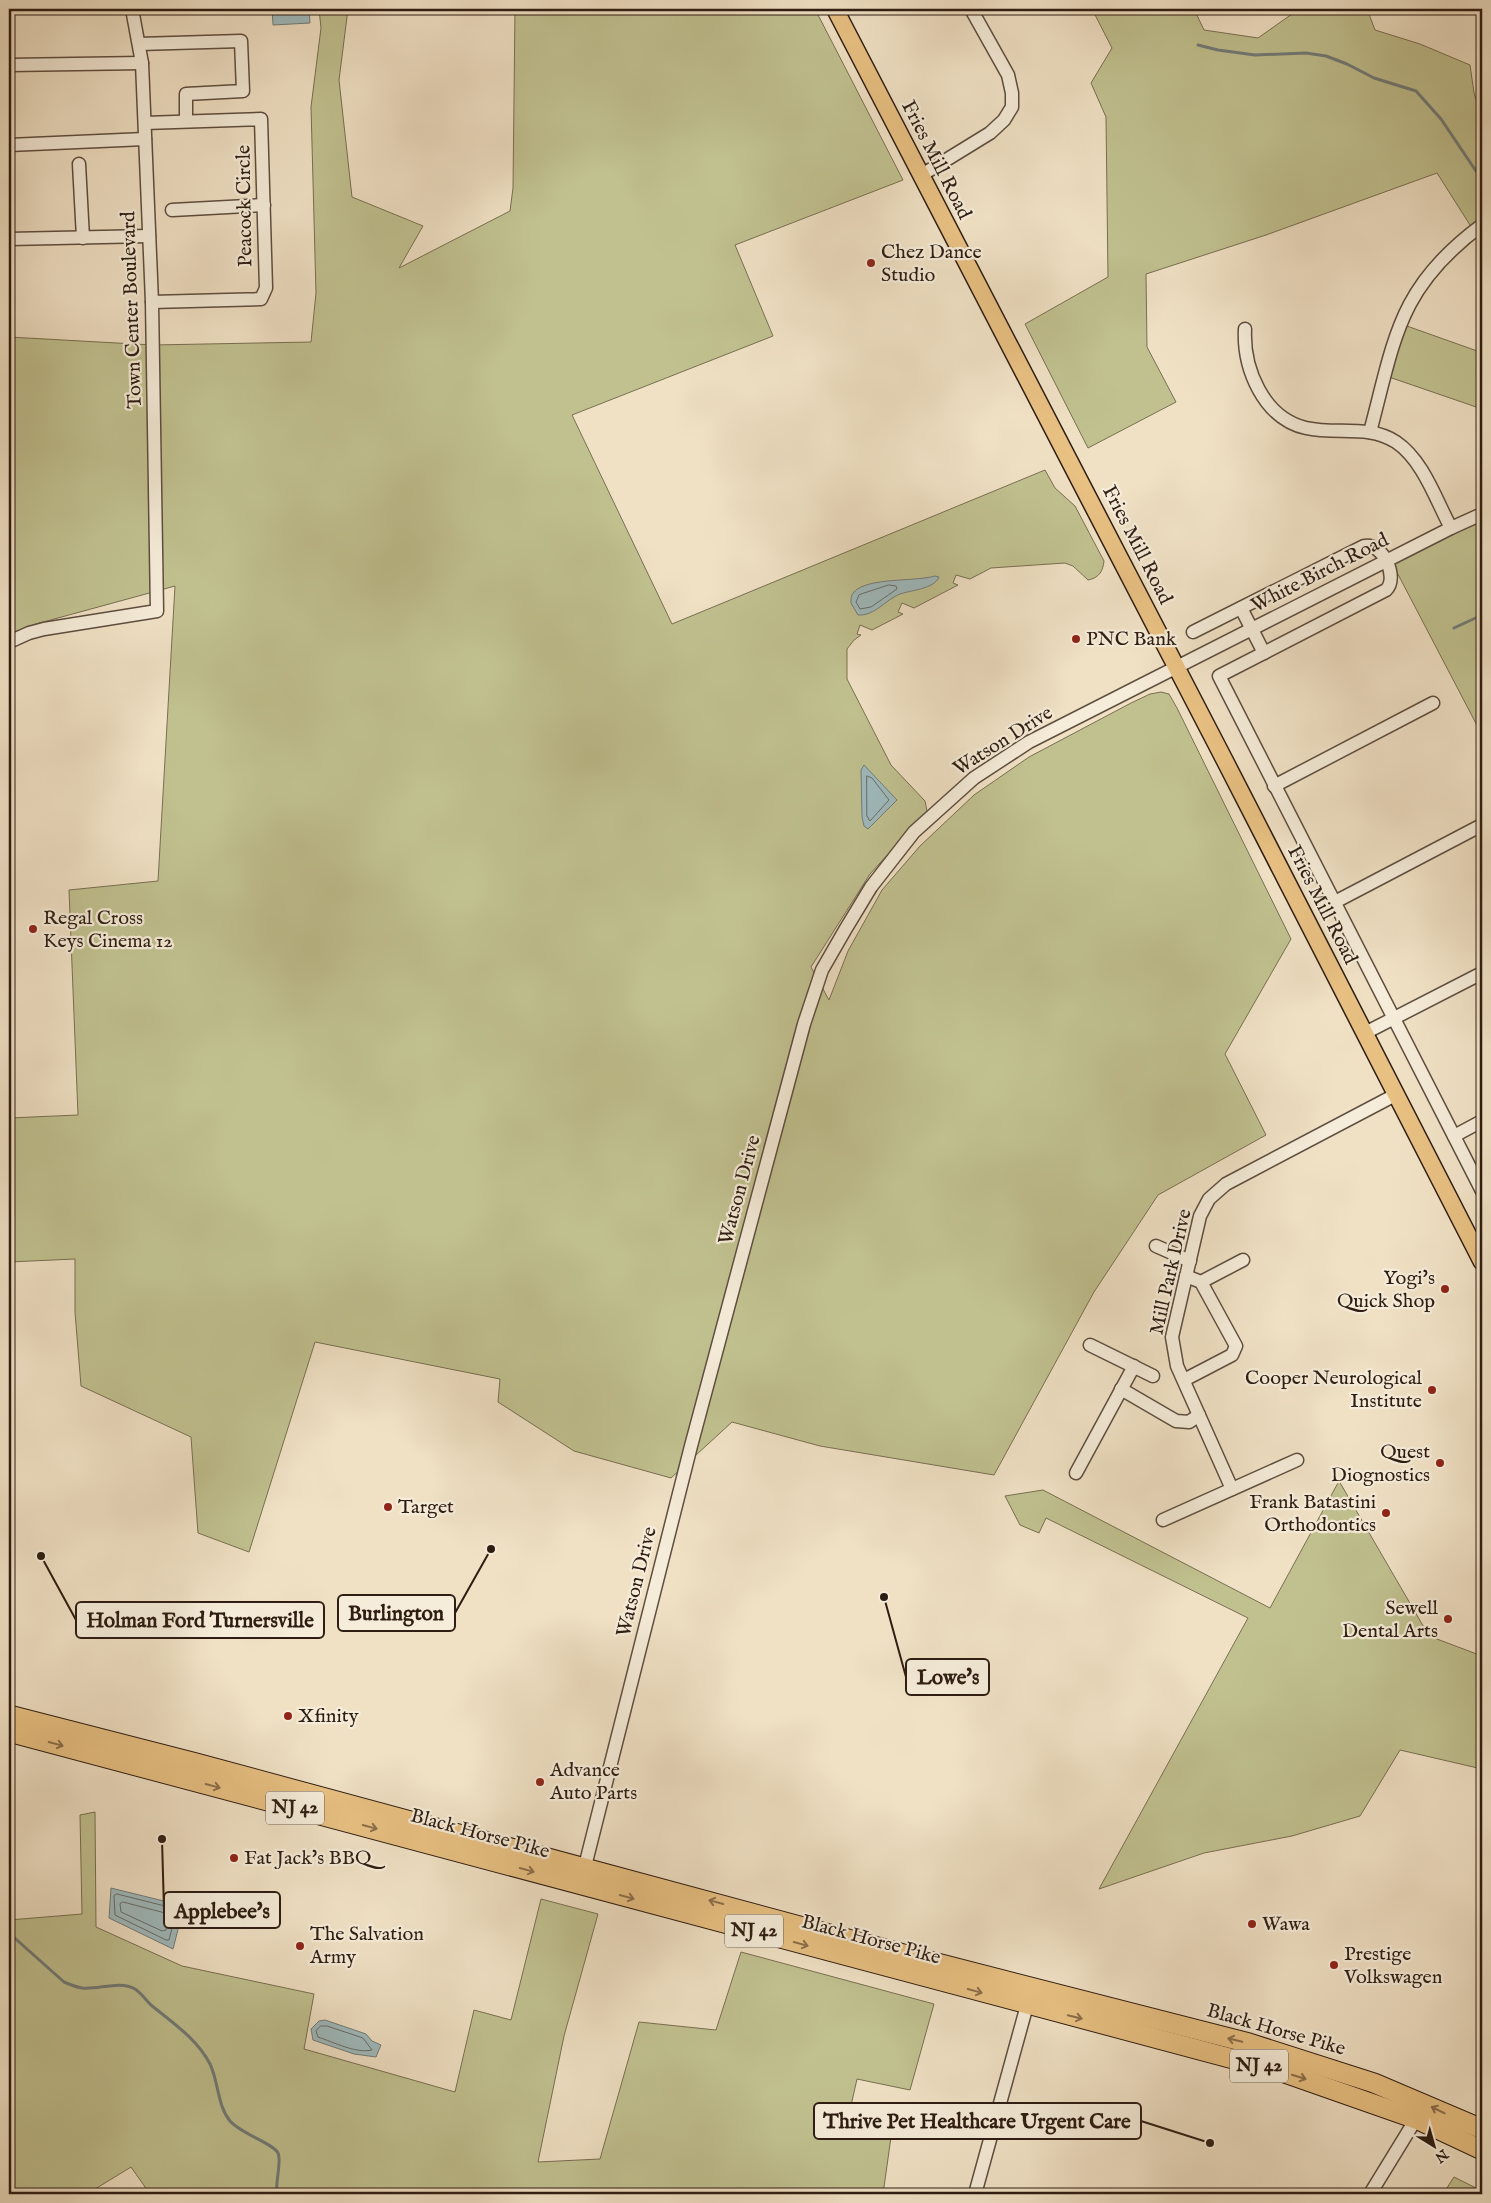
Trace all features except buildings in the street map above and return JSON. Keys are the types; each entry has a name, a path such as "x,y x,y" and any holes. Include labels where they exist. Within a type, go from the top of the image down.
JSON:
{"highway":[{"name":"Black Horse Pike","path":"9,1715 196,1762 583,1876"},
{"name":"Black Horse Pike","path":"9,1732 583,1876 932,1967 1032,1986 1249,2043 1374,2083 1482,2129"},
{"path":"135,1765 140,1759 153,1757 196,1762"},
{"name":"Black Horse Pike","path":"932,1967 1028,2005 1282,2072 1416,2119 1482,2150"}],"main road":[{"name":"Fries Mill Road","path":"835,9 1365,1032 1482,1262"}],"street":[{"name":"Town Center Boulevard","path":"9,642 44,629 158,610 152,302 142,63 132,9"},
{"path":"920,176 990,133 1004,120 1012,107 1012,93 1008,75 971,9"},
{"path":"139,44 241,41 243,91 186,94 186,122"},
{"path":"9,65 142,63"},
{"name":"Peacock Circle","path":"144,123 261,119 266,288 261,299 152,302"},
{"path":"9,145 145,139"},
{"path":"79,164 83,238"},
{"path":"172,210 264,206"},
{"path":"1370,432 1396,334 1407,306 1421,284 1438,263 1482,225"},
{"path":"9,239 149,236"},
{"path":"1245,328 1245,353 1253,379 1266,400 1283,417 1306,428 1352,429 1370,432 1391,439 1410,456 1422,472 1451,528"},
{"name":"White Birch Road","path":"1176,667 1482,514"},
{"path":"1193,632 1364,546 1374,546 1385,561 1392,580 1386,590 1218,676 1482,1191"},
{"path":"1241,608 1264,653"},
{"name":"Watson Drive","path":"583,1876 694,1436 804,1024 822,970 871,886 914,832 974,778 1029,742 1176,667"},
{"path":"1274,786 1433,703"},
{"path":"1333,903 1482,825"},
{"path":"1365,1032 1482,973"},
{"name":"Mill Park Drive","path":"1232,1489 1177,1366 1172,1336 1200,1216 1209,1199 1226,1184 1397,1094"},
{"path":"1454,1136 1482,1121"},
{"path":"1156,1246 1190,1261"},
{"path":"1202,1282 1243,1260"},
{"path":"1184,1380 1232,1355 1236,1346 1202,1282 1186,1276"},
{"path":"1090,1345 1152,1376"},
{"path":"1076,1473 1134,1366"},
{"path":"1121,1389 1176,1421 1189,1422 1199,1415"},
{"path":"1164,1520 1297,1460"},
{"path":"975,2194 1032,1986"},
{"path":"1370,2194 1416,2119"}],"green space":[{"path":"319,9 348,9 339,80 352,197 423,226 399,268 510,211 513,188 515,9 815,9 903,180 735,245 773,336 572,415 672,624 1045,470 1055,488 1075,506 1104,561 1100,574 1088,580 1073,566 1065,563 991,568 970,579 956,575 953,583 958,585 914,608 902,603 898,612 903,614 872,630 860,625 857,634 861,635 847,649 847,679 891,765 925,801 927,811 870,874 811,967 829,1000 848,951 882,890 920,846 974,795 1029,757 1131,703 1150,694 1161,692 1169,694 1177,708 1291,939 1225,1054 1266,1135 1158,1195 1094,1292 994,1475 820,1446 732,1422 671,1478 574,1451 498,1402 500,1379 315,1342 249,1552 198,1533 191,1437 81,1386 75,1312 75,1259 9,1262 9,1118 78,1115 69,890 158,881 175,586 36,624 9,635 9,337 153,345 311,342 316,293 311,107 321,28"},
{"path":"1092,9 1194,9 1204,30 1258,38 1292,14 1292,9 1367,9 1375,30 1420,44 1470,65 1474,93 1482,118 1482,236 1470,225 1437,173 1266,235 1146,274 1147,347 1176,402 1088,448 1025,324 1108,277 1106,117 1091,83 1112,48"},
{"path":"1404,325 1480,352 1482,345 1482,409 1389,377"},
{"path":"1482,514 1482,735 1390,559"},
{"path":"1339,1481 1429,1636 1482,1656 1482,1769 1400,1750 1360,1816 1292,1836 1204,1853 1099,1889 1248,1618 1046,1518 1039,1533 1020,1525 1005,1496 1043,1490 1270,1608"},
{"path":"95,1812 96,1927 182,1966 314,1994 304,2049 455,2092 474,2010 511,2020 541,1899 598,1914 564,2036 538,2162 600,2159 639,2022 716,2030 741,1952 934,2004 910,2090 857,2079 848,2119 892,2130 883,2194 150,2194 131,2167 87,2194 9,2194 9,1920 82,1914 80,1815"},
{"path":"1454,2177 1482,2191 1482,2194 1443,2194"}],"water":[{"path":"272,9 309,9 310,23 273,25"},
{"path":"939,577 932,584 900,594 864,615 858,615 851,603 854,592 870,584"},
{"path":"864,765 897,800 868,829 864,826 862,817 861,770"},
{"path":"111,1888 184,1906 173,1949 109,1918"},
{"path":"325,2020 366,2034 372,2041 381,2045 376,2057 354,2054 313,2040 311,2029 319,2021"}],"waterway":[{"path":"1198,45 1255,55 1306,53 1326,56 1374,78 1416,91 1441,119 1482,180"},
{"path":"1454,628 1482,615"},
{"path":"9,1933 64,1982 82,1988 123,1985 135,1989 191,2039 210,2064 220,2101 230,2121 241,2130 275,2149 278,2153 277,2194"}],"place":[{"name":"Chez Dance Studio","path":"871,263"},
{"name":"PNC Bank","path":"1076,639"},
{"name":"Regal Cross Keys Cinema 12","path":"33,929"},
{"name":"Yogi's Quick Shop","path":"1445,1289"},
{"name":"Cooper Neurological Institute","path":"1432,1390"},
{"name":"Quest Diognostics","path":"1440,1463"},
{"name":"Target","path":"388,1507"},
{"name":"Frank Batastini Orthodontics","path":"1386,1513"},
{"name":"Burlington","path":"491,1549"},
{"name":"Holman Ford Turnersville","path":"41,1556"},
{"name":"Lowe's","path":"884,1597"},
{"name":"Sewell Dental Arts","path":"1448,1619"},
{"name":"Xfinity","path":"288,1716"},
{"name":"Advance Auto Parts","path":"540,1782"},
{"name":"Applebee's","path":"162,1839"},
{"name":"Fat Jack's BBQ","path":"234,1858"},
{"name":"Wawa","path":"1252,1924"},
{"name":"The Salvation Army","path":"300,1946"},
{"name":"Prestige Volkswagen","path":"1334,1965"},
{"name":"Thrive Pet Healthcare Urgent Care","path":"1210,2143"}]}
